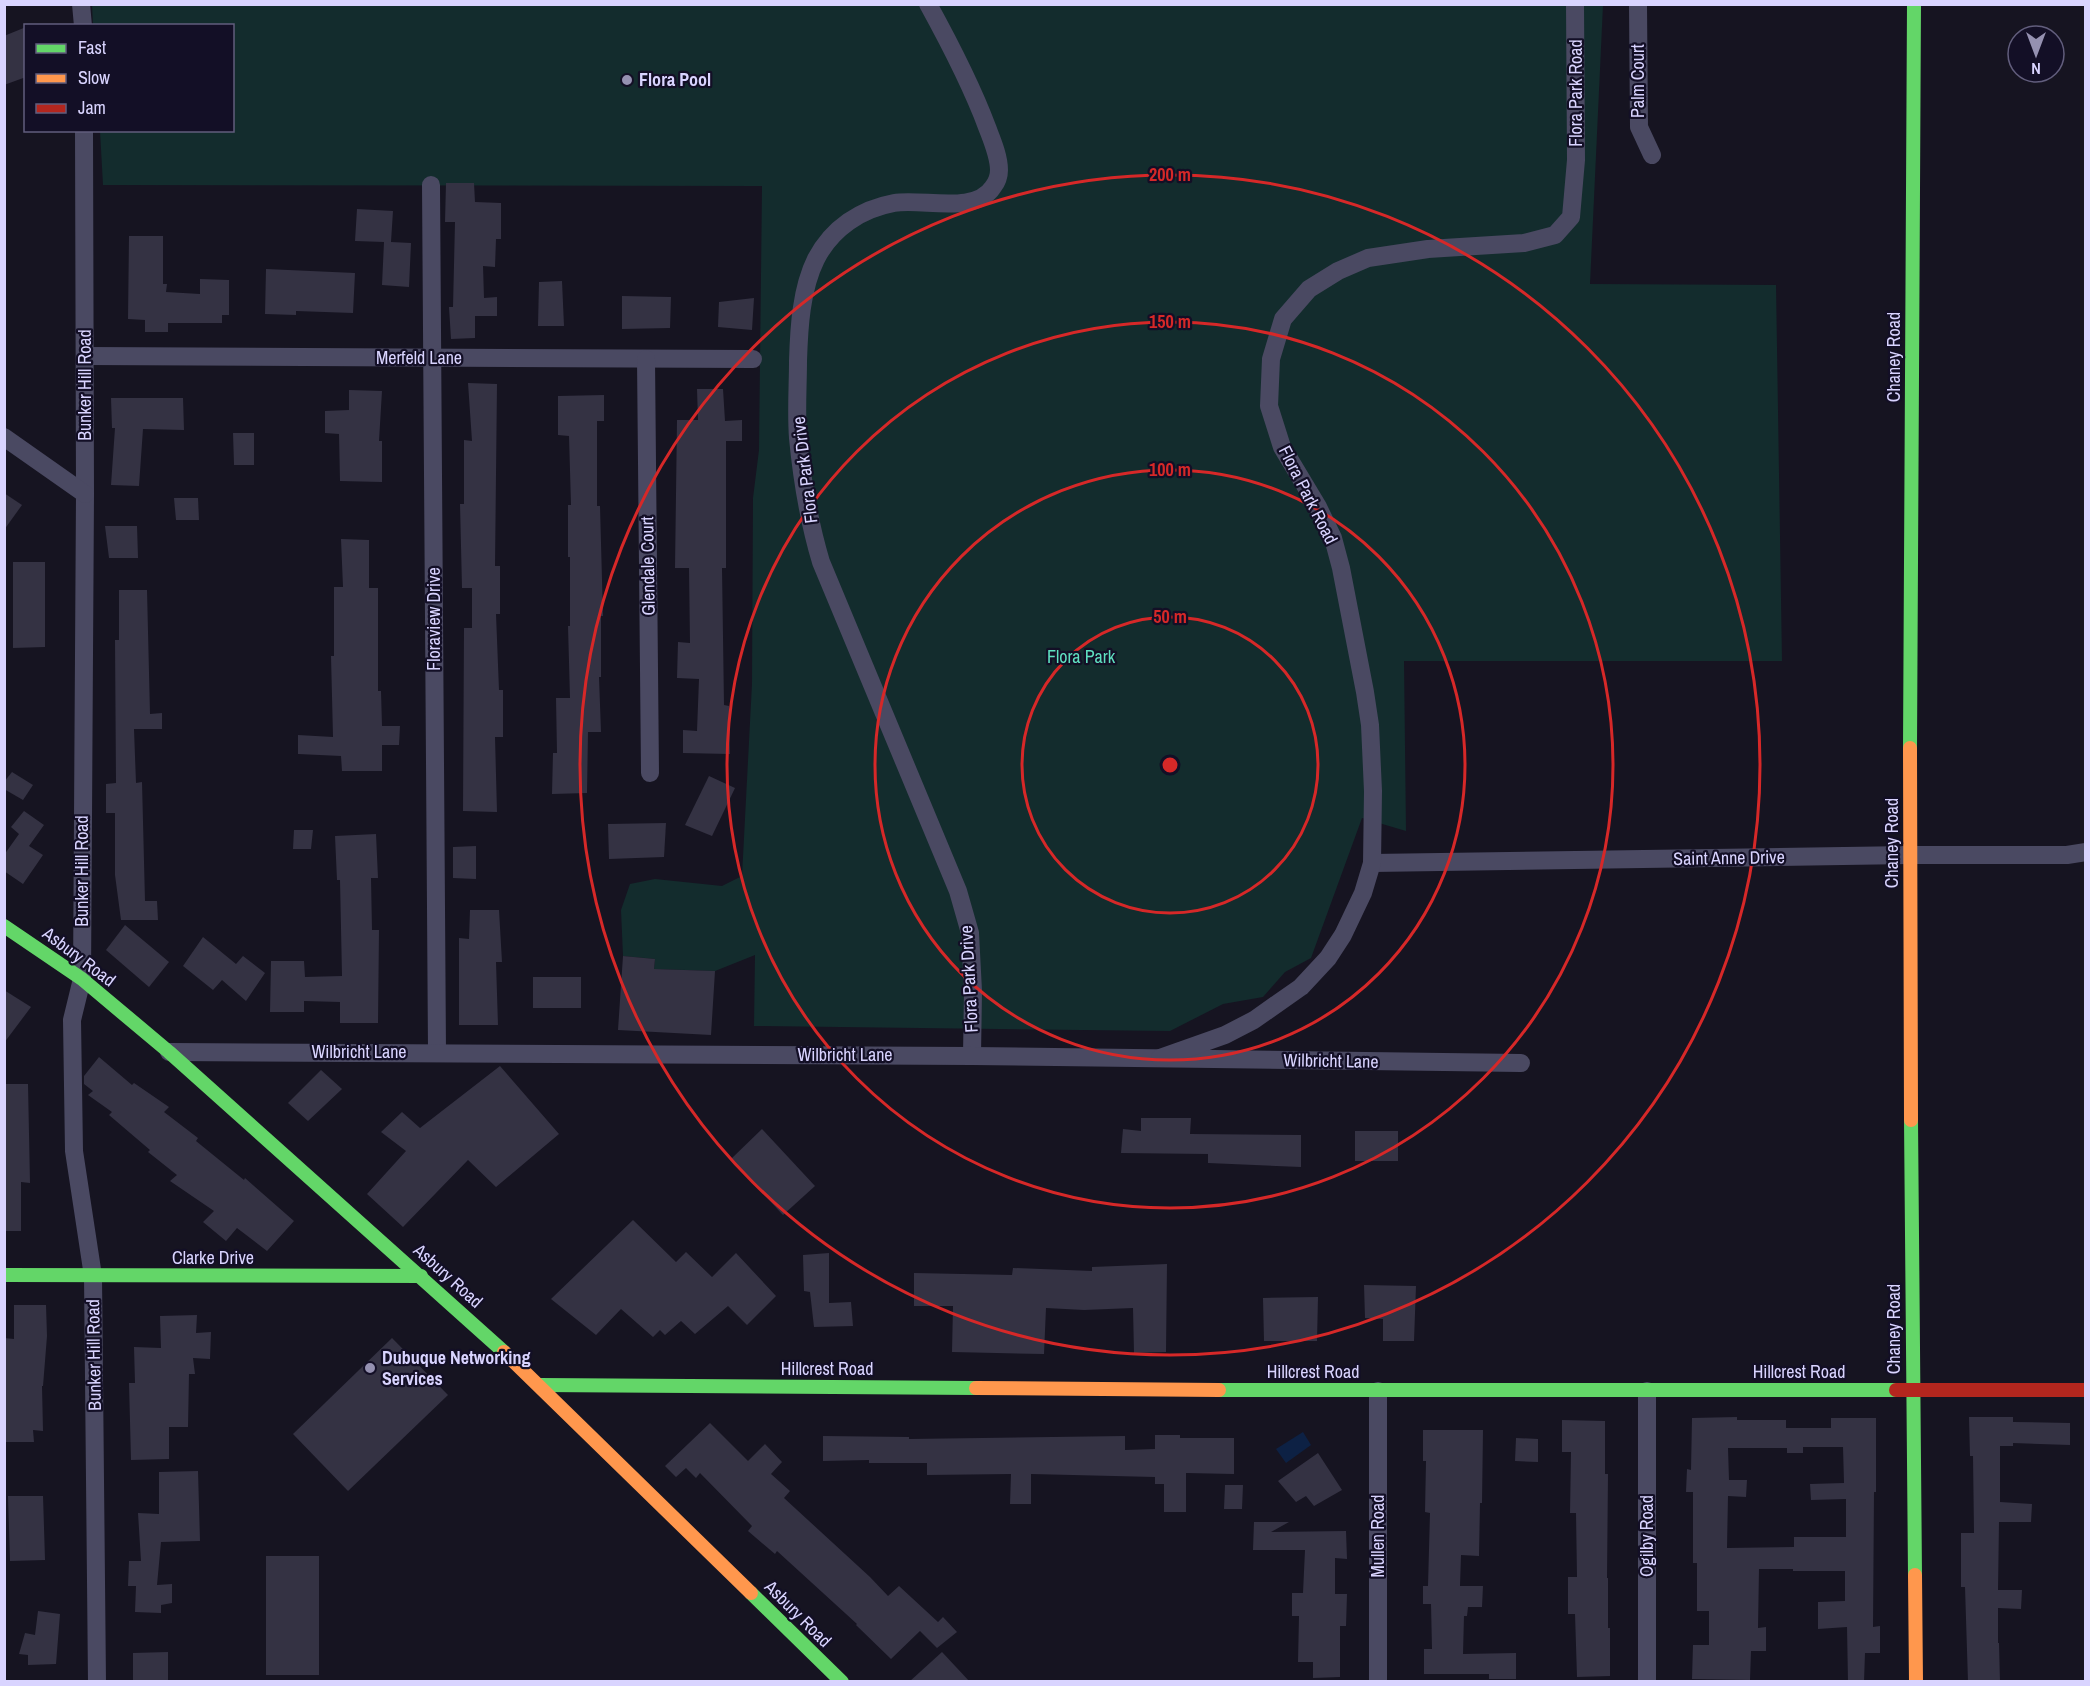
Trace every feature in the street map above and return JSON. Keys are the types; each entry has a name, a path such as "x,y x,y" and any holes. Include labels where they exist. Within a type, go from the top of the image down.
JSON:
{"street":[{"path":"81,4 83,24"},
{"name":"Flora Park Drive","path":"928,4 957,56 978,103 993,144 999,169 997,179 993,189 986,195 966,203 897,202 875,207 853,218 836,231 823,247 815,260 801,311 798,354 798,436 809,522 820,562 918,792 958,891 970,933 973,991 972,1056"},
{"name":"Flora Park Road","path":"1160,1058 1225,1035 1254,1020 1301,987 1328,958 1343,935 1355,912 1372,863 1371,745 1365,692 1352,619 1333,538 1282,447 1269,406 1271,359 1283,319 1309,289 1338,271 1368,258 1395,253 1524,243 1555,235 1571,217 1576,160 1575,4"},
{"name":"Palm Court","path":"1638,4 1638,127 1652,155"},
{"name":"Chaney Road","path":"1914,4 1910,855 1916,1682"},
{"name":"Bunker Hill Road","path":"84,132 85,495 82,979 72,1020 74,1151 93,1276 97,1682"},
{"name":"Floraview Drive","path":"431,185 437,1052"},
{"name":"Merfeld Lane","path":"85,357 753,359"},
{"name":"Glendale Court","path":"646,359 650,773"},
{"path":"4,436 85,495"},
{"name":"Saint Anne Drive","path":"1372,863 1910,855 2067,855 2085,852"},
{"name":"Asbury Road","path":"4,926 82,979 169,1052 421,1276 540,1385 842,1682"},
{"name":"Wilbricht Lane","path":"169,1052 972,1056 1521,1063"},
{"name":"Clarke Drive","path":"4,1275 421,1276"},
{"name":"Hillcrest Road","path":"540,1385 1378,1391 2085,1390"},
{"name":"Mullen Road","path":"1378,1391 1378,1682"},
{"name":"Ogilby Road","path":"1647,1391 1647,1682"}],"green space":[{"name":"Flora Park","path":"92,5 1603,5 1590,284 1776,285 1782,661 1404,661 1406,831 1362,818 1311,958 1285,972 1263,997 1223,1004 1170,1031 754,1026 755,955 715,971 654,969 655,959 623,956 621,910 630,884 655,879 722,886 742,876 752,684 753,498 759,450 762,186 103,185 100,132 234,132 234,24 93,24"}],"water":[{"path":"1303,1432 1311,1445 1286,1463 1276,1449"}],"building":[{"path":"24,28 24,78 4,85 4,36"},
{"path":"446,183 474,183 475,202 501,203 501,239 496,239 495,267 483,266 484,298 497,297 497,316 475,316 475,338 451,339 449,307 453,307 455,222 445,222"},
{"path":"357,209 393,211 391,242 411,243 409,287 382,285 384,242 355,241"},
{"path":"129,236 163,236 163,284 167,284 166,292 200,294 200,279 229,280 229,315 222,315 222,323 168,323 168,332 145,332 145,320 128,319"},
{"path":"266,269 355,273 353,313 296,311 296,315 265,314"},
{"path":"562,281 564,326 538,326 539,282"},
{"path":"622,296 671,297 670,328 622,329"},
{"path":"754,298 752,330 718,327 719,302"},
{"path":"468,383 497,384 495,566 500,566 500,614 496,614 499,690 503,690 503,737 495,737 497,812 463,811 464,628 472,628 472,588 462,588 460,504 464,504 464,440 472,441"},
{"path":"697,389 723,389 725,421 742,420 742,441 726,441 726,568 722,568 724,705 729,706 730,754 683,753 683,730 697,731 699,679 677,678 678,642 690,643 689,568 675,568 677,420 698,420"},
{"path":"349,390 382,391 379,441 382,441 382,482 340,481 339,434 325,433 325,411 349,410"},
{"path":"604,395 604,421 597,421 597,506 600,506 603,616 601,616 601,677 599,677 601,732 588,732 587,793 552,794 553,753 557,753 556,698 570,698 569,436 558,435 558,396"},
{"path":"111,398 183,398 184,430 143,429 139,486 111,485 115,428 112,428"},
{"path":"233,433 254,433 254,465 234,465"},
{"path":"4,493 22,505 4,530"},
{"path":"174,498 198,498 199,520 176,520"},
{"path":"105,526 137,526 138,558 109,558"},
{"path":"341,539 369,540 369,588 378,588 378,691 381,691 382,726 400,726 399,745 382,745 382,771 342,771 341,756 298,754 298,735 333,737 331,656 334,656 334,587 343,587"},
{"path":"13,562 45,562 45,647 13,648"},
{"path":"119,590 147,590 150,714 162,713 162,729 134,729 136,783 142,782 145,901 157,901 158,920 121,920 115,875 115,813 106,813 106,784 116,783 115,640 119,640"},
{"path":"12,772 33,785 23,800 4,789 4,782"},
{"path":"709,776 735,788 712,836 685,825"},
{"path":"24,811 44,825 29,846 43,855 23,884 4,871 4,855 19,834 11,827"},
{"path":"666,823 664,857 609,859 608,824"},
{"path":"294,830 313,830 311,849 293,849"},
{"path":"376,834 378,878 371,878 372,930 379,930 378,1023 340,1023 340,1002 304,1001 304,1012 270,1012 271,961 304,961 305,977 342,976 340,880 337,880 335,836"},
{"path":"476,846 476,879 453,878 453,847"},
{"path":"470,910 499,910 502,962 496,962 498,1025 459,1025 459,938 469,939"},
{"path":"125,925 169,962 149,987 106,950"},
{"path":"203,937 236,964 243,956 265,973 246,1001 222,980 213,990 183,966"},
{"path":"623,956 655,959 654,969 715,971 711,1035 618,1030"},
{"path":"533,977 581,977 581,1008 533,1008"},
{"path":"4,990 31,1007 4,1043"},
{"path":"99,1057 132,1085 134,1083 169,1107 164,1112 198,1138 196,1141 244,1180 245,1178 294,1221 267,1251 237,1228 226,1241 203,1222 214,1211 170,1181 177,1175 148,1152 150,1150 109,1115 112,1112 88,1095 93,1091 84,1084 84,1076"},
{"path":"500,1066 559,1134 496,1187 468,1160 403,1227 367,1194 406,1151 381,1132 402,1112 420,1128"},
{"path":"321,1070 342,1089 308,1121 288,1103"},
{"path":"4,1084 28,1084 30,1183 21,1182 21,1231 4,1231"},
{"path":"1141,1118 1191,1118 1190,1134 1301,1135 1301,1167 1208,1163 1208,1154 1121,1153 1123,1129 1141,1131"},
{"path":"762,1129 815,1186 783,1215 731,1159"},
{"path":"1355,1131 1398,1131 1398,1161 1355,1161"},
{"path":"633,1220 676,1262 686,1252 712,1277 736,1253 776,1296 747,1325 728,1306 695,1334 681,1321 665,1335 660,1330 653,1337 621,1309 596,1335 551,1299"},
{"path":"829,1253 829,1303 851,1302 853,1326 814,1327 810,1292 804,1291 803,1255"},
{"path":"1167,1264 1166,1352 1134,1353 1133,1308 1084,1310 1046,1308 1044,1354 952,1352 953,1306 914,1306 914,1273 1012,1275 1013,1268 1092,1271 1092,1267"},
{"path":"1364,1285 1416,1286 1414,1341 1383,1341 1383,1319 1365,1318"},
{"path":"1318,1297 1317,1341 1264,1341 1263,1298"},
{"path":"14,1305 46,1305 47,1336 42,1386 43,1431 33,1430 34,1442 4,1442 4,1338 14,1339"},
{"path":"197,1315 196,1333 211,1332 210,1359 193,1358 195,1374 189,1374 188,1427 169,1427 169,1459 131,1460 129,1383 135,1383 134,1347 161,1348 160,1316"},
{"path":"392,1338 448,1395 348,1491 293,1434"},
{"path":"1737,1417 1737,1420 1786,1420 1786,1428 1831,1428 1831,1418 1876,1418 1873,1627 1880,1626 1880,1653 1865,1653 1864,1682 1848,1682 1847,1627 1818,1629 1818,1602 1845,1601 1845,1571 1793,1571 1793,1569 1759,1569 1758,1628 1766,1627 1766,1651 1751,1651 1750,1680 1692,1679 1693,1645 1709,1645 1709,1611 1697,1611 1697,1563 1693,1563 1693,1492 1686,1492 1687,1469 1691,1470 1692,1418","holes":["1803,1447 1843,1447 1844,1483 1810,1484 1811,1500 1846,1499 1846,1537 1794,1537 1794,1547 1727,1548 1728,1496 1746,1497 1747,1480 1729,1480 1728,1448 1787,1448 1787,1453 1803,1453"]},
{"path":"1969,1417 2013,1417 2013,1422 2070,1423 2070,1445 2013,1443 2013,1446 2000,1446 2000,1502 2032,1504 2031,1522 1999,1522 1998,1590 2022,1590 2021,1609 1998,1608 2000,1682 1968,1682 1965,1587 1961,1587 1961,1533 1974,1533 1973,1456 1970,1456"},
{"path":"1562,1420 1605,1421 1605,1474 1608,1474 1607,1578 1610,1676 1577,1677 1575,1614 1568,1614 1568,1577 1577,1577 1576,1513 1570,1513 1571,1452 1562,1452"},
{"path":"710,1423 748,1461 765,1444 782,1462 771,1474 790,1491 784,1498 888,1596 899,1586 938,1622 943,1617 957,1632 937,1648 920,1631 891,1659 857,1624 777,1551 775,1554 748,1531 752,1526 700,1473 696,1478 686,1468 676,1477 665,1466"},
{"path":"1423,1430 1483,1430 1479,1556 1461,1555 1460,1586 1483,1586 1482,1607 1468,1607 1467,1616 1464,1616 1463,1654 1516,1653 1516,1679 1489,1679 1489,1674 1424,1674 1424,1649 1432,1649 1431,1604 1423,1604 1423,1586 1428,1586 1430,1513 1425,1512 1426,1461 1423,1461"},
{"path":"1155,1435 1180,1435 1180,1438 1234,1438 1234,1474 1186,1473 1186,1512 1164,1512 1164,1484 1155,1484 1155,1477 1031,1474 1031,1504 1010,1504 1011,1474 927,1475 927,1463 869,1463 869,1460 823,1461 823,1436 909,1437 909,1439 1125,1436 1125,1450 1155,1449"},
{"path":"1516,1438 1538,1439 1538,1462 1515,1461"},
{"path":"1318,1453 1342,1490 1314,1506 1306,1496 1296,1502 1278,1481"},
{"path":"198,1471 200,1541 161,1542 157,1585 172,1584 172,1603 161,1605 161,1613 135,1612 136,1586 128,1586 129,1561 141,1561 138,1513 159,1514 159,1472"},
{"path":"1225,1485 1243,1485 1242,1509 1224,1509"},
{"path":"8,1496 43,1496 45,1560 10,1561"},
{"path":"1254,1522 1289,1522 1271,1532 1346,1531 1347,1559 1335,1558 1335,1594 1347,1594 1346,1626 1340,1626 1340,1677 1313,1678 1313,1662 1298,1662 1299,1616 1292,1616 1292,1593 1303,1593 1305,1550 1253,1550"},
{"path":"266,1556 319,1556 319,1675 266,1675"},
{"path":"38,1611 60,1614 56,1664 28,1665 28,1655 19,1654 25,1633 35,1635"},
{"path":"168,1652 168,1682 133,1682 133,1653"},
{"path":"942,1652 970,1682 909,1682"}],"traffic: fast":[{"path":"1910,748 1914,4"},
{"path":"4,926 82,979 169,1052 504,1352"},
{"path":"1911,1120 1915,1575"},
{"path":"4,1275 421,1276"},
{"path":"540,1385 976,1388"},
{"path":"1219,1390 1896,1390"},
{"path":"751,1593 842,1682"}],"traffic: slow":[{"path":"1910,748 1911,1120"},
{"path":"504,1352 751,1593"},
{"path":"976,1388 1219,1390"},
{"path":"1915,1575 1916,1682"}],"traffic: jam":[{"path":"1896,1390 2086,1390"}],"place":[{"name":"Flora Pool","path":"627,80"},
{"name":"Dubuque Networking Services","path":"370,1368"}]}
